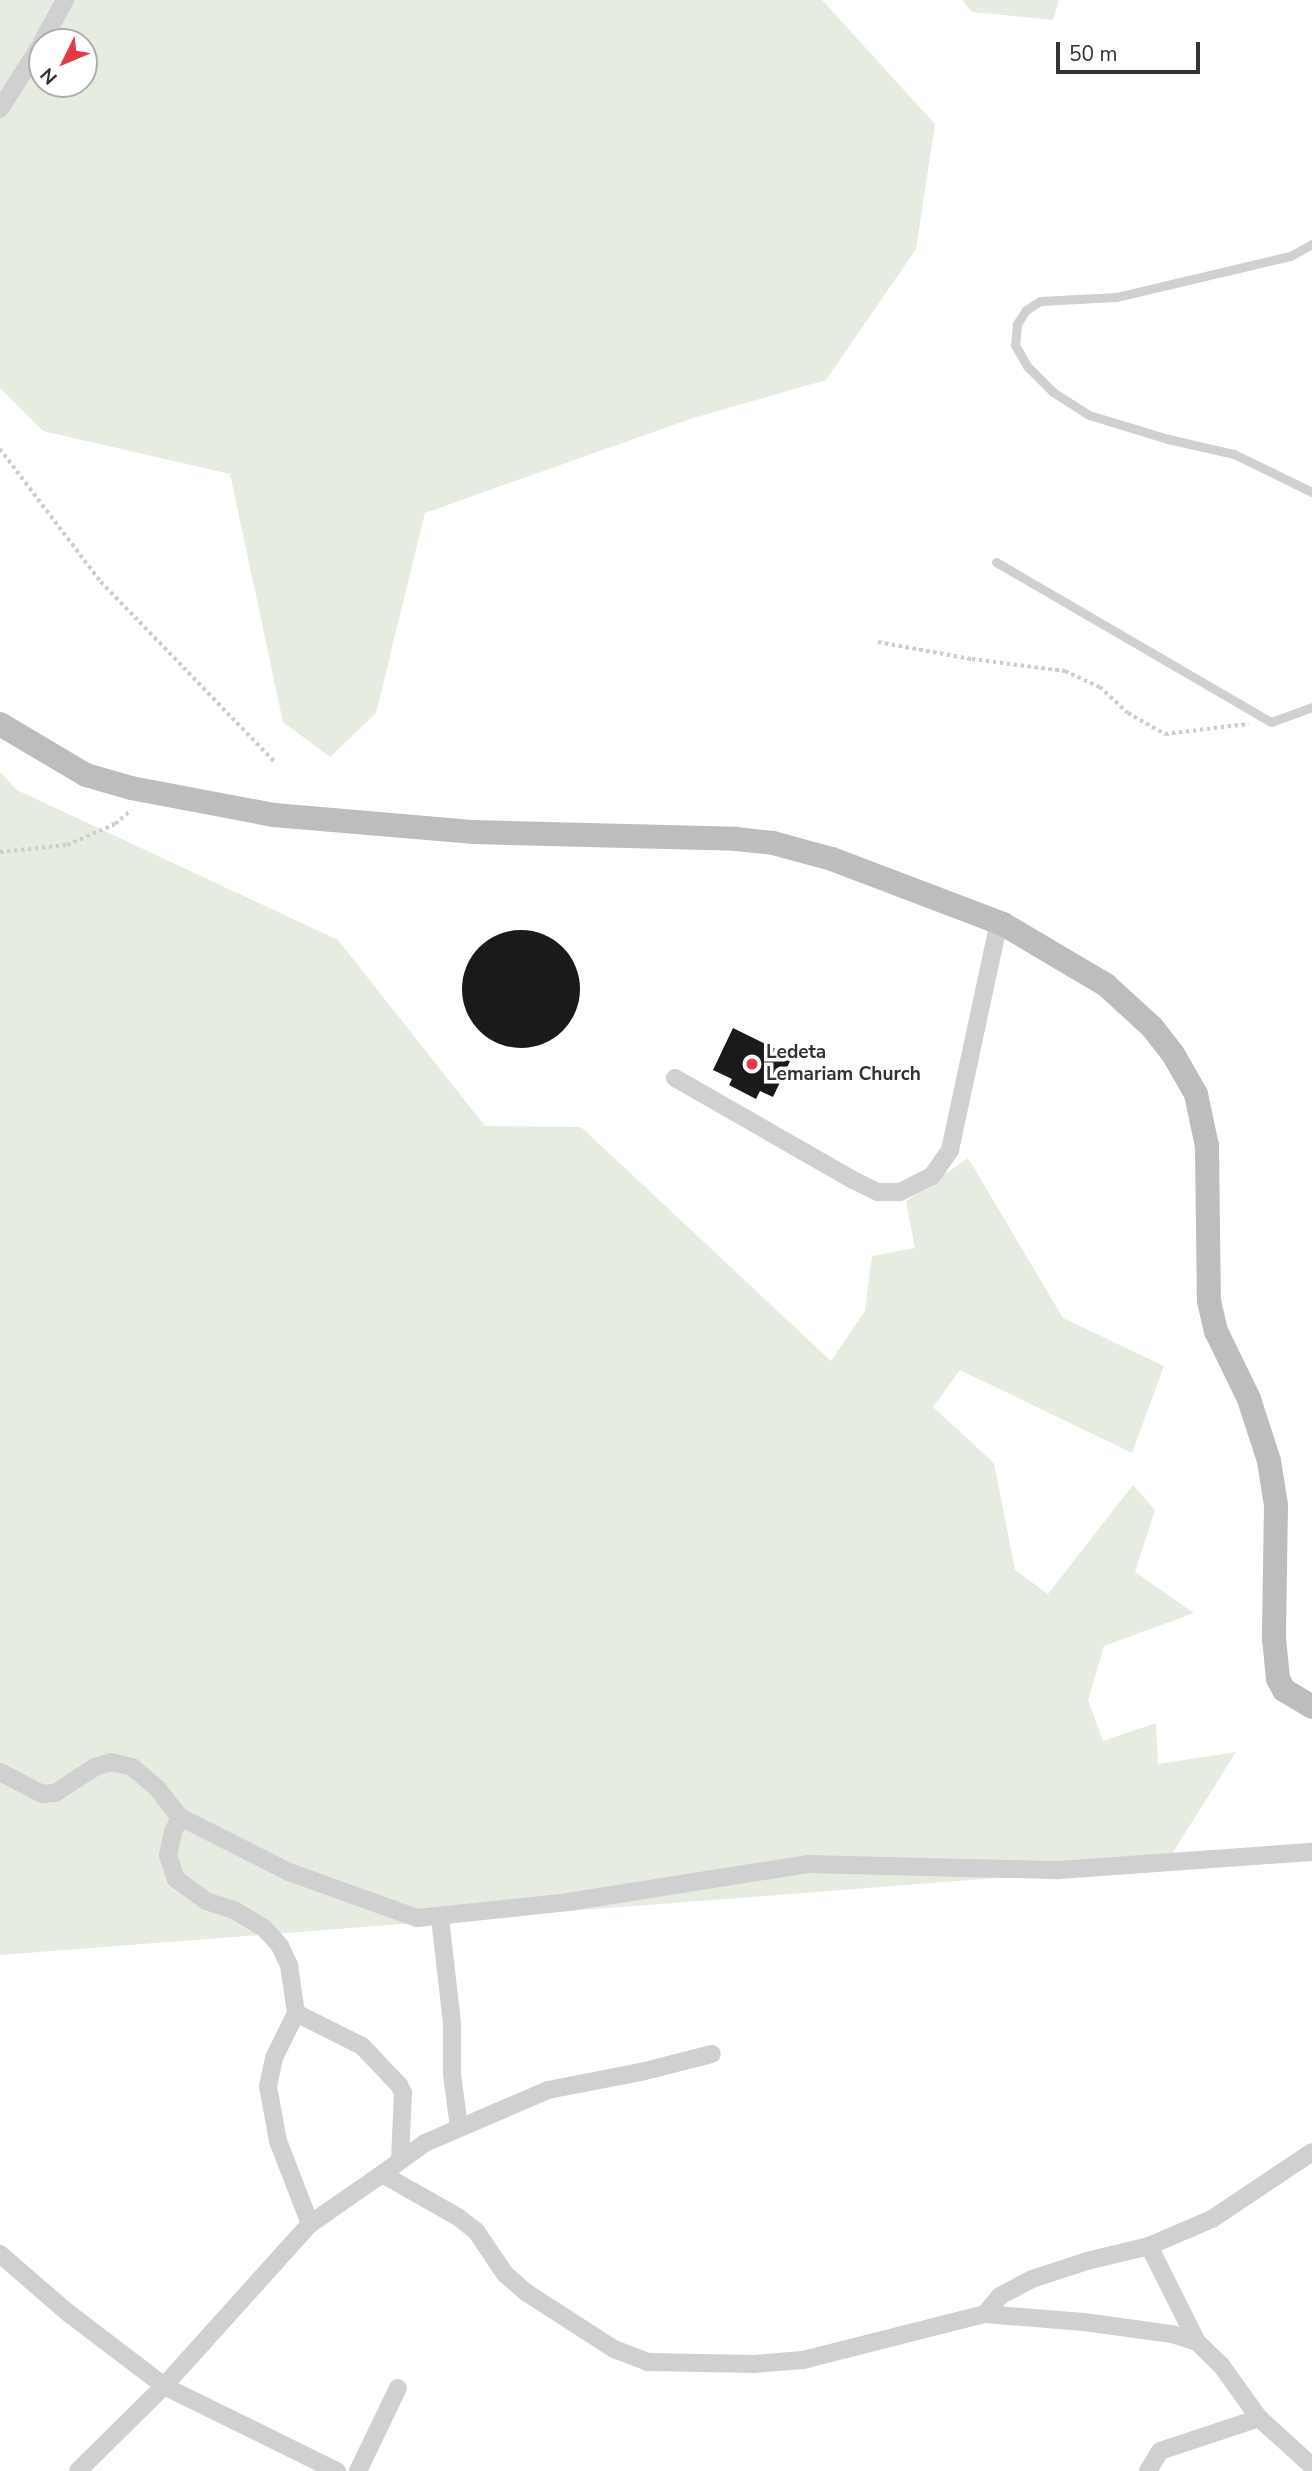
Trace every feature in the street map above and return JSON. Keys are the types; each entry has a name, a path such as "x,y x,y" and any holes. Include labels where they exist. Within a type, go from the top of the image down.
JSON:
{"main road":[{"path":"0,724 86,775 151,792 274,815 474,832 736,839 773,843 832,859 1003,924 1080,966 1106,985 1152,1027 1174,1054 1196,1094 1207,1146 1209,1301 1216,1331 1249,1399 1269,1461 1276,1505 1274,1638 1278,1679 1284,1690 1312,1707"}],"street":[{"path":"50,28 65,0"},
{"path":"0,109 28,64"},
{"path":"675,1078 853,1180 878,1192 900,1192 932,1176 950,1150 996,936 1003,924"},
{"path":"0,1772 42,1794 55,1793 96,1767 111,1762 132,1767 158,1788 180,1816 289,1872 396,1913 416,1918 440,1918 807,1864 1059,1870 1312,1852"},
{"path":"180,1816 168,1855 176,1879 206,1901 234,1910 264,1928 289,1965 296,2013 274,2058 268,2086 278,2141 310,2224"},
{"path":"440,1918 452,2024 452,2074 459,2127"},
{"path":"296,2013 362,2046 399,2085 403,2093 400,2158"},
{"path":"78,2471 164,2386 310,2224 382,2174 400,2158 459,2127 548,2090 641,2073 712,2054"},
{"path":"985,2314 1000,2296 1032,2279 1087,2261 1149,2246 1212,2219 1312,2152"},
{"path":"382,2174 458,2217 476,2231 505,2274 527,2293 614,2349 648,2362 754,2364 803,2360 985,2314 1097,2323 1172,2334 1197,2342"},
{"path":"1149,2246 1197,2342 1221,2365 1259,2418 1312,2466"},
{"path":"0,2254 66,2312 164,2386 337,2471"},
{"path":"358,2471 398,2388"},
{"path":"1148,2471 1160,2451 1259,2418"}],"lane":[{"path":"1312,244 1290,257 1116,297 1040,301 1026,310 1017,324 1015,345 1027,366 1053,392 1089,415 1168,439 1234,454 1312,492"},
{"path":"996,562 1271,722 1312,708"}],"path":[{"path":"0,449 101,582 275,762"},
{"path":"878,642 972,659 1065,671 1100,687 1128,713 1165,734 1271,722"},
{"path":"0,852 67,845 115,824 151,792"}],"shaded area":[{"path":"0,0 822,0 935,124 916,249 826,380 693,418 425,513 376,713 330,757 283,722 230,474 43,431 0,388"},
{"path":"962,0 1059,0 1053,20 972,12"},
{"path":"0,772 17,790 338,940 485,1126 581,1127 831,1361 865,1311 872,1256 915,1248 906,1201 968,1158 1063,1318 1164,1366 1132,1453 960,1370 933,1407 994,1463 1015,1570 1048,1594 1133,1485 1155,1510 1135,1572 1194,1613 1104,1646 1088,1700 1103,1741 1156,1723 1158,1764 1236,1752 1165,1865 0,1955"}],"building":[{"path":"521,930 543,935 563,947 575,967 580,989 575,1011 563,1031 543,1043 521,1048 499,1043 479,1031 467,1011 462,989 467,967 479,947 499,935"},
{"name":"Ledeta Lemariam Church","path":"733,1028 792,1057 773,1097 760,1091 756,1099 729,1085 732,1079 713,1070"}],"place":[{"name":"Ledeta Lemariam Church","path":"752,1064"}]}
